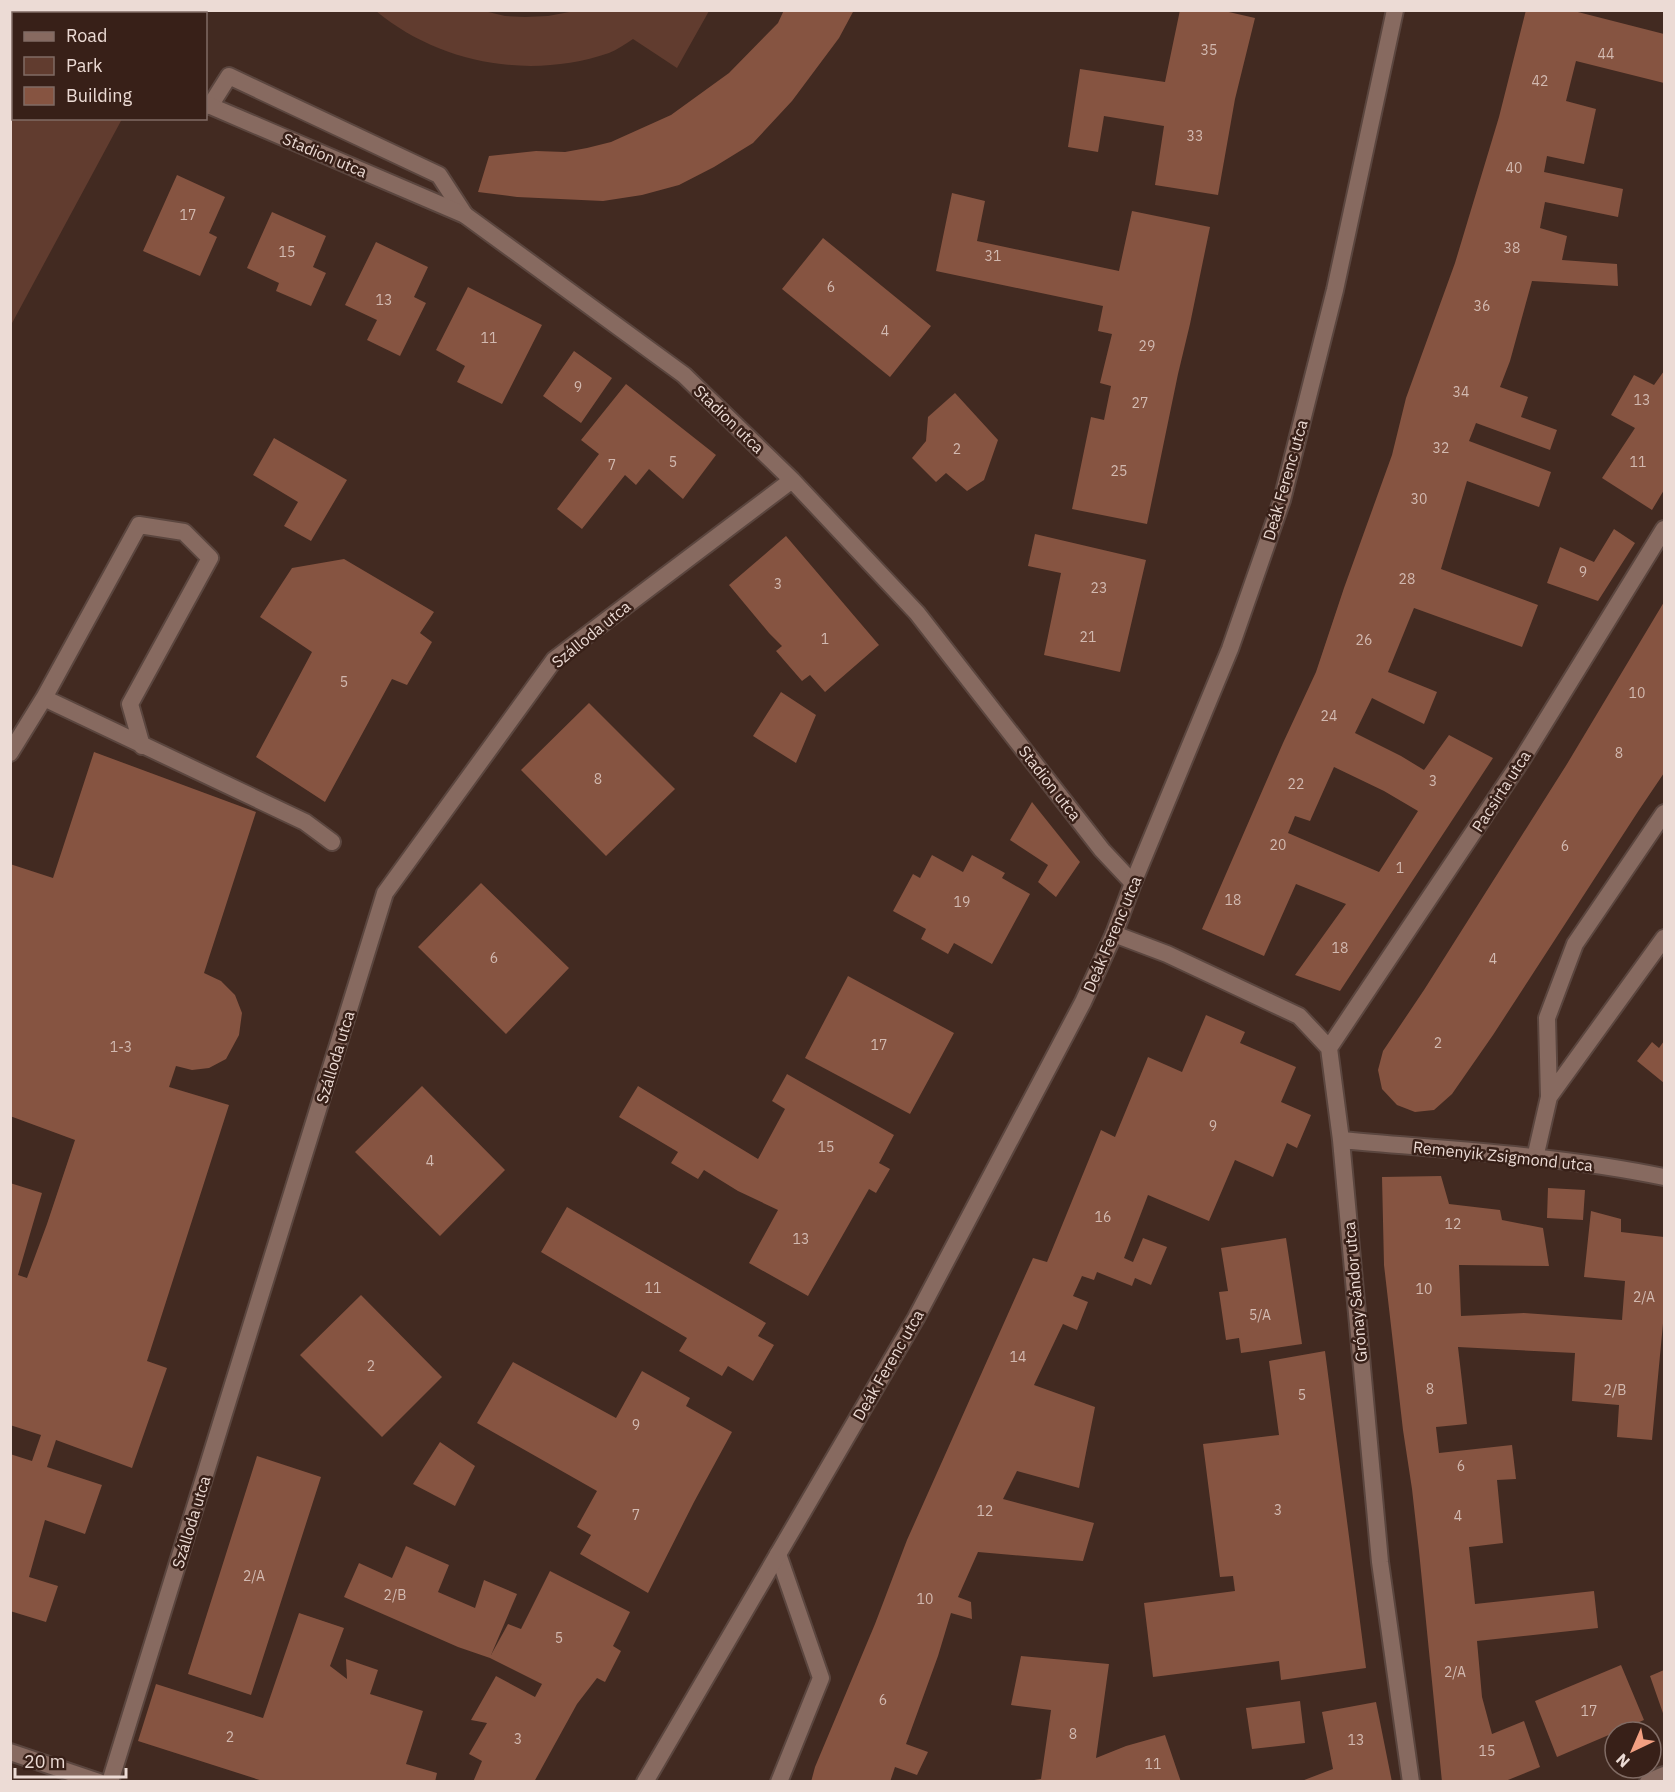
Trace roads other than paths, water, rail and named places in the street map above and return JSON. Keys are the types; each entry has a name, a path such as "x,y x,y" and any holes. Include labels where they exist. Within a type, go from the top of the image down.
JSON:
{"street":[{"name":"Deák Ferenc utca","path":"645,1782 916,1318 1083,1002 1114,934 1230,649 1282,500 1335,290 1395,10"},
{"path":"208,105 229,76 439,175 465,215"},
{"name":"Stadion utca","path":"208,105 465,215 684,375 792,480 917,614 1102,850 1133,883"},
{"name":"Szálloda utca","path":"110,1782 385,894 554,660 792,480"},
{"path":"10,753 44,698 139,525 184,532 210,558 130,704 142,746"},
{"name":"Pacsirta utca","path":"1329,1048 1515,770 1665,529"},
{"path":"44,698 305,822 332,842"},
{"path":"1535,1158 1549,1097 1547,1018 1575,944 1665,813"},
{"path":"1114,934 1167,954 1299,1016 1329,1048"},
{"path":"1549,1097 1665,938"},
{"name":"Grónay Sándor utca","path":"1329,1048 1341,1140 1380,1562 1411,1782"},
{"name":"Remenyik Zsigmond utca","path":"1341,1140 1535,1158 1665,1177"},
{"path":"778,1554 821,1678 779,1782"},
{"path":"10,1752 99,1782"},
{"path":"1648,1782 1665,1775"}]}
